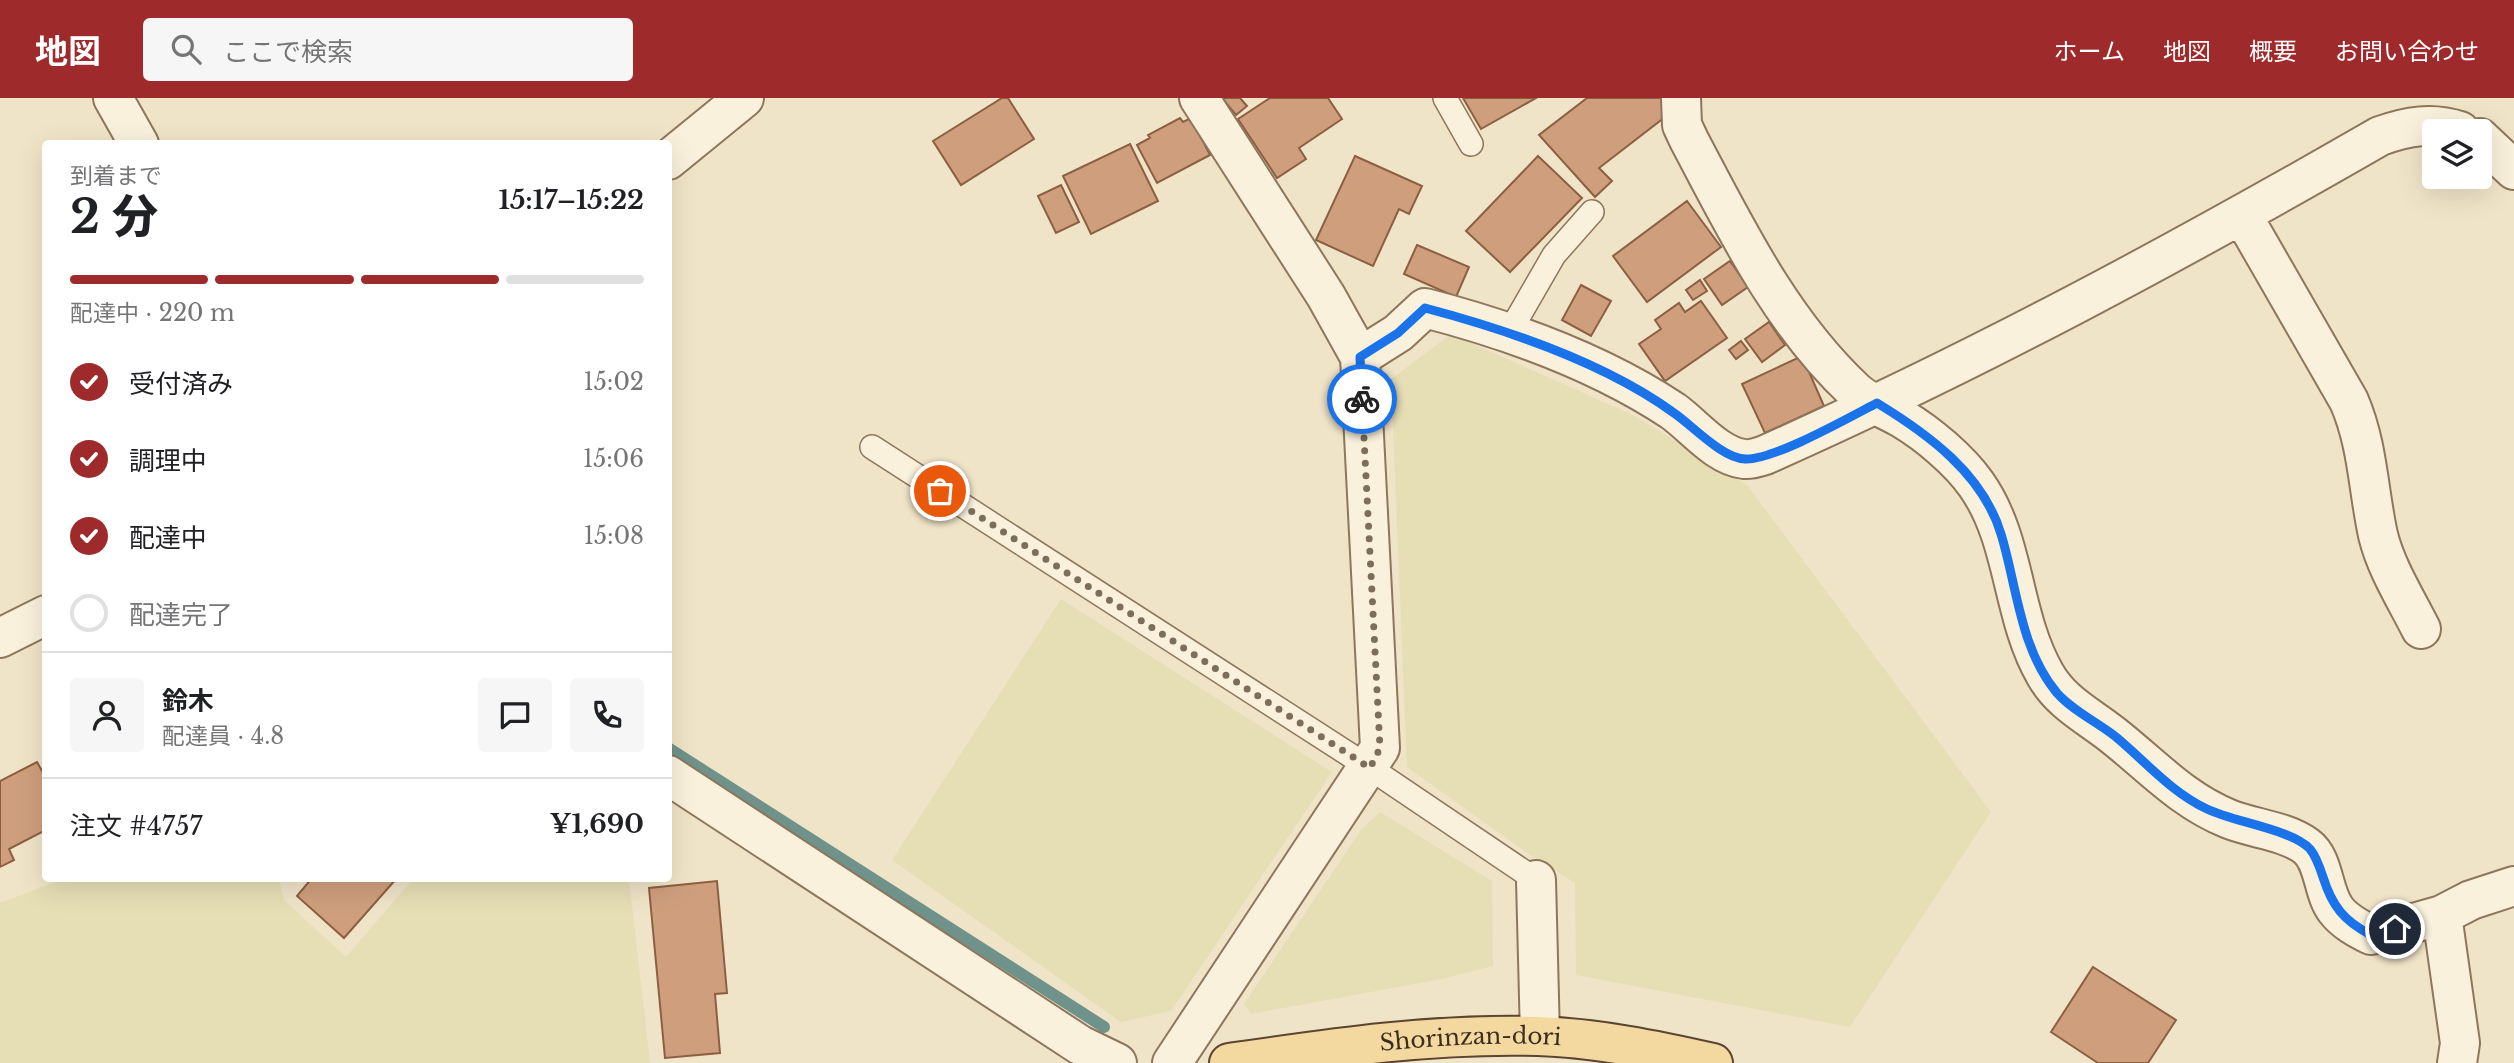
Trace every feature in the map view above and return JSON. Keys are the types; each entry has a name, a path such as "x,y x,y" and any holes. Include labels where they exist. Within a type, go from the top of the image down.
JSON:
{"main road":[{"name":"Shorinzan-dori","path":"1229,1063 1364,1043 1442,1037 1540,1036 1633,1047 1713,1063"}],"street":[{"path":"113,98 137,140"},
{"path":"672,157 744,98"},
{"path":"1172,1063 1213,996 1370,768 1380,748 1360,357 1325,296 1199,98"},
{"path":"1681,98 1682,125 1689,141 1771,290 1798,327 1857,393 1907,421 1975,482 1991,507 2001,533 2031,647 2057,692 2074,708 2116,737 2175,790 2231,820 2291,838 2309,848 2335,910 2371,935 2442,915 2471,900 2514,886"},
{"path":"1360,357 1398,333 1425,308 1509,332 1580,362 1635,389 1673,412 1716,446 1744,459 1765,456 2025,333 2242,215 2380,135 2409,126 2422,125"},
{"path":"2492,149 2514,170"},
{"path":"2242,215 2350,401 2361,429 2378,534 2387,561 2421,629"},
{"path":"0,638 42,617"},
{"path":"672,778 1080,1045 1117,1063"},
{"path":"1536,880 1540,1036"},
{"path":"2442,915 2460,1043 2457,1063"}],"lane":[{"path":"1445,98 1471,144"},
{"path":"1509,332 1554,255 1592,212"},
{"path":"872,447 1370,768 1536,880"}],"shaded area":[{"path":"1451,334 1635,416 1747,485 1991,812 1850,1027 1576,975 1575,883 1533,857 1407,767 1391,379"},
{"path":"1061,599 1332,772 1171,1011 1121,1022 892,860"},
{"path":"1380,812 1492,881 1493,966 1442,979 1251,1014 1244,1004 1361,830"},
{"path":"56,882 280,882 284,900 346,957 410,882 629,882 650,1063 0,1063 0,903"}],"building":[{"path":"1002,98 1008,98 1034,139 961,185 933,141"},
{"path":"1222,98 1240,98 1247,106 1236,115"},
{"path":"1270,98 1328,98 1342,119 1299,148 1306,159 1277,178 1238,119"},
{"path":"1463,98 1536,98 1481,129"},
{"path":"1587,98 1662,98 1665,117 1599,168 1612,181 1595,197 1539,135"},
{"path":"1180,118 1183,122 1191,118 1210,155 1157,183 1137,145 1150,138 1148,135"},
{"path":"1130,144 1158,201 1091,234 1063,176"},
{"path":"1355,156 1422,186 1409,214 1399,209 1373,266 1316,240"},
{"path":"1538,156 1582,198 1510,272 1466,231"},
{"path":"1061,185 1079,222 1056,233 1038,196"},
{"path":"1687,201 1721,247 1647,302 1613,256"},
{"path":"1417,245 1469,267 1456,297 1404,274"},
{"path":"1730,261 1748,287 1722,305 1704,279"},
{"path":"1700,280 1707,291 1693,300 1686,290"},
{"path":"1581,285 1611,301 1591,336 1562,320"},
{"path":"1701,301 1727,338 1665,381 1639,344 1661,329 1655,320 1679,303 1685,312"},
{"path":"1769,322 1785,345 1762,362 1745,339"},
{"path":"1741,341 1748,350 1736,359 1729,350"},
{"path":"1802,356 1824,406 1765,433 1742,384"},
{"path":"37,762 42,771 42,832 9,849 14,860 0,867 0,781"},
{"path":"717,881 727,993 715,994 720,1053 665,1058 649,888"},
{"path":"309,882 393,882 344,938 297,896"},
{"path":"2093,967 2176,1020 2148,1063 2098,1063 2051,1032"}],"waterway":[{"path":"672,751 1104,1027"}],"way so far":[{"path":"940,491 1370,768 1380,748 1362,399"}],"route":[{"path":"1362,399 1360,357 1398,333 1425,308 1509,332 1580,362 1635,389 1673,412 1716,446 1744,459 1765,456 1877,403 1907,421 1951,457 1975,482 1991,507 2001,533 2031,647 2057,692 2074,708 2116,737 2175,790 2231,820 2272,831 2309,848 2319,865 2335,910 2355,926 2371,935 2395,929"}]}
